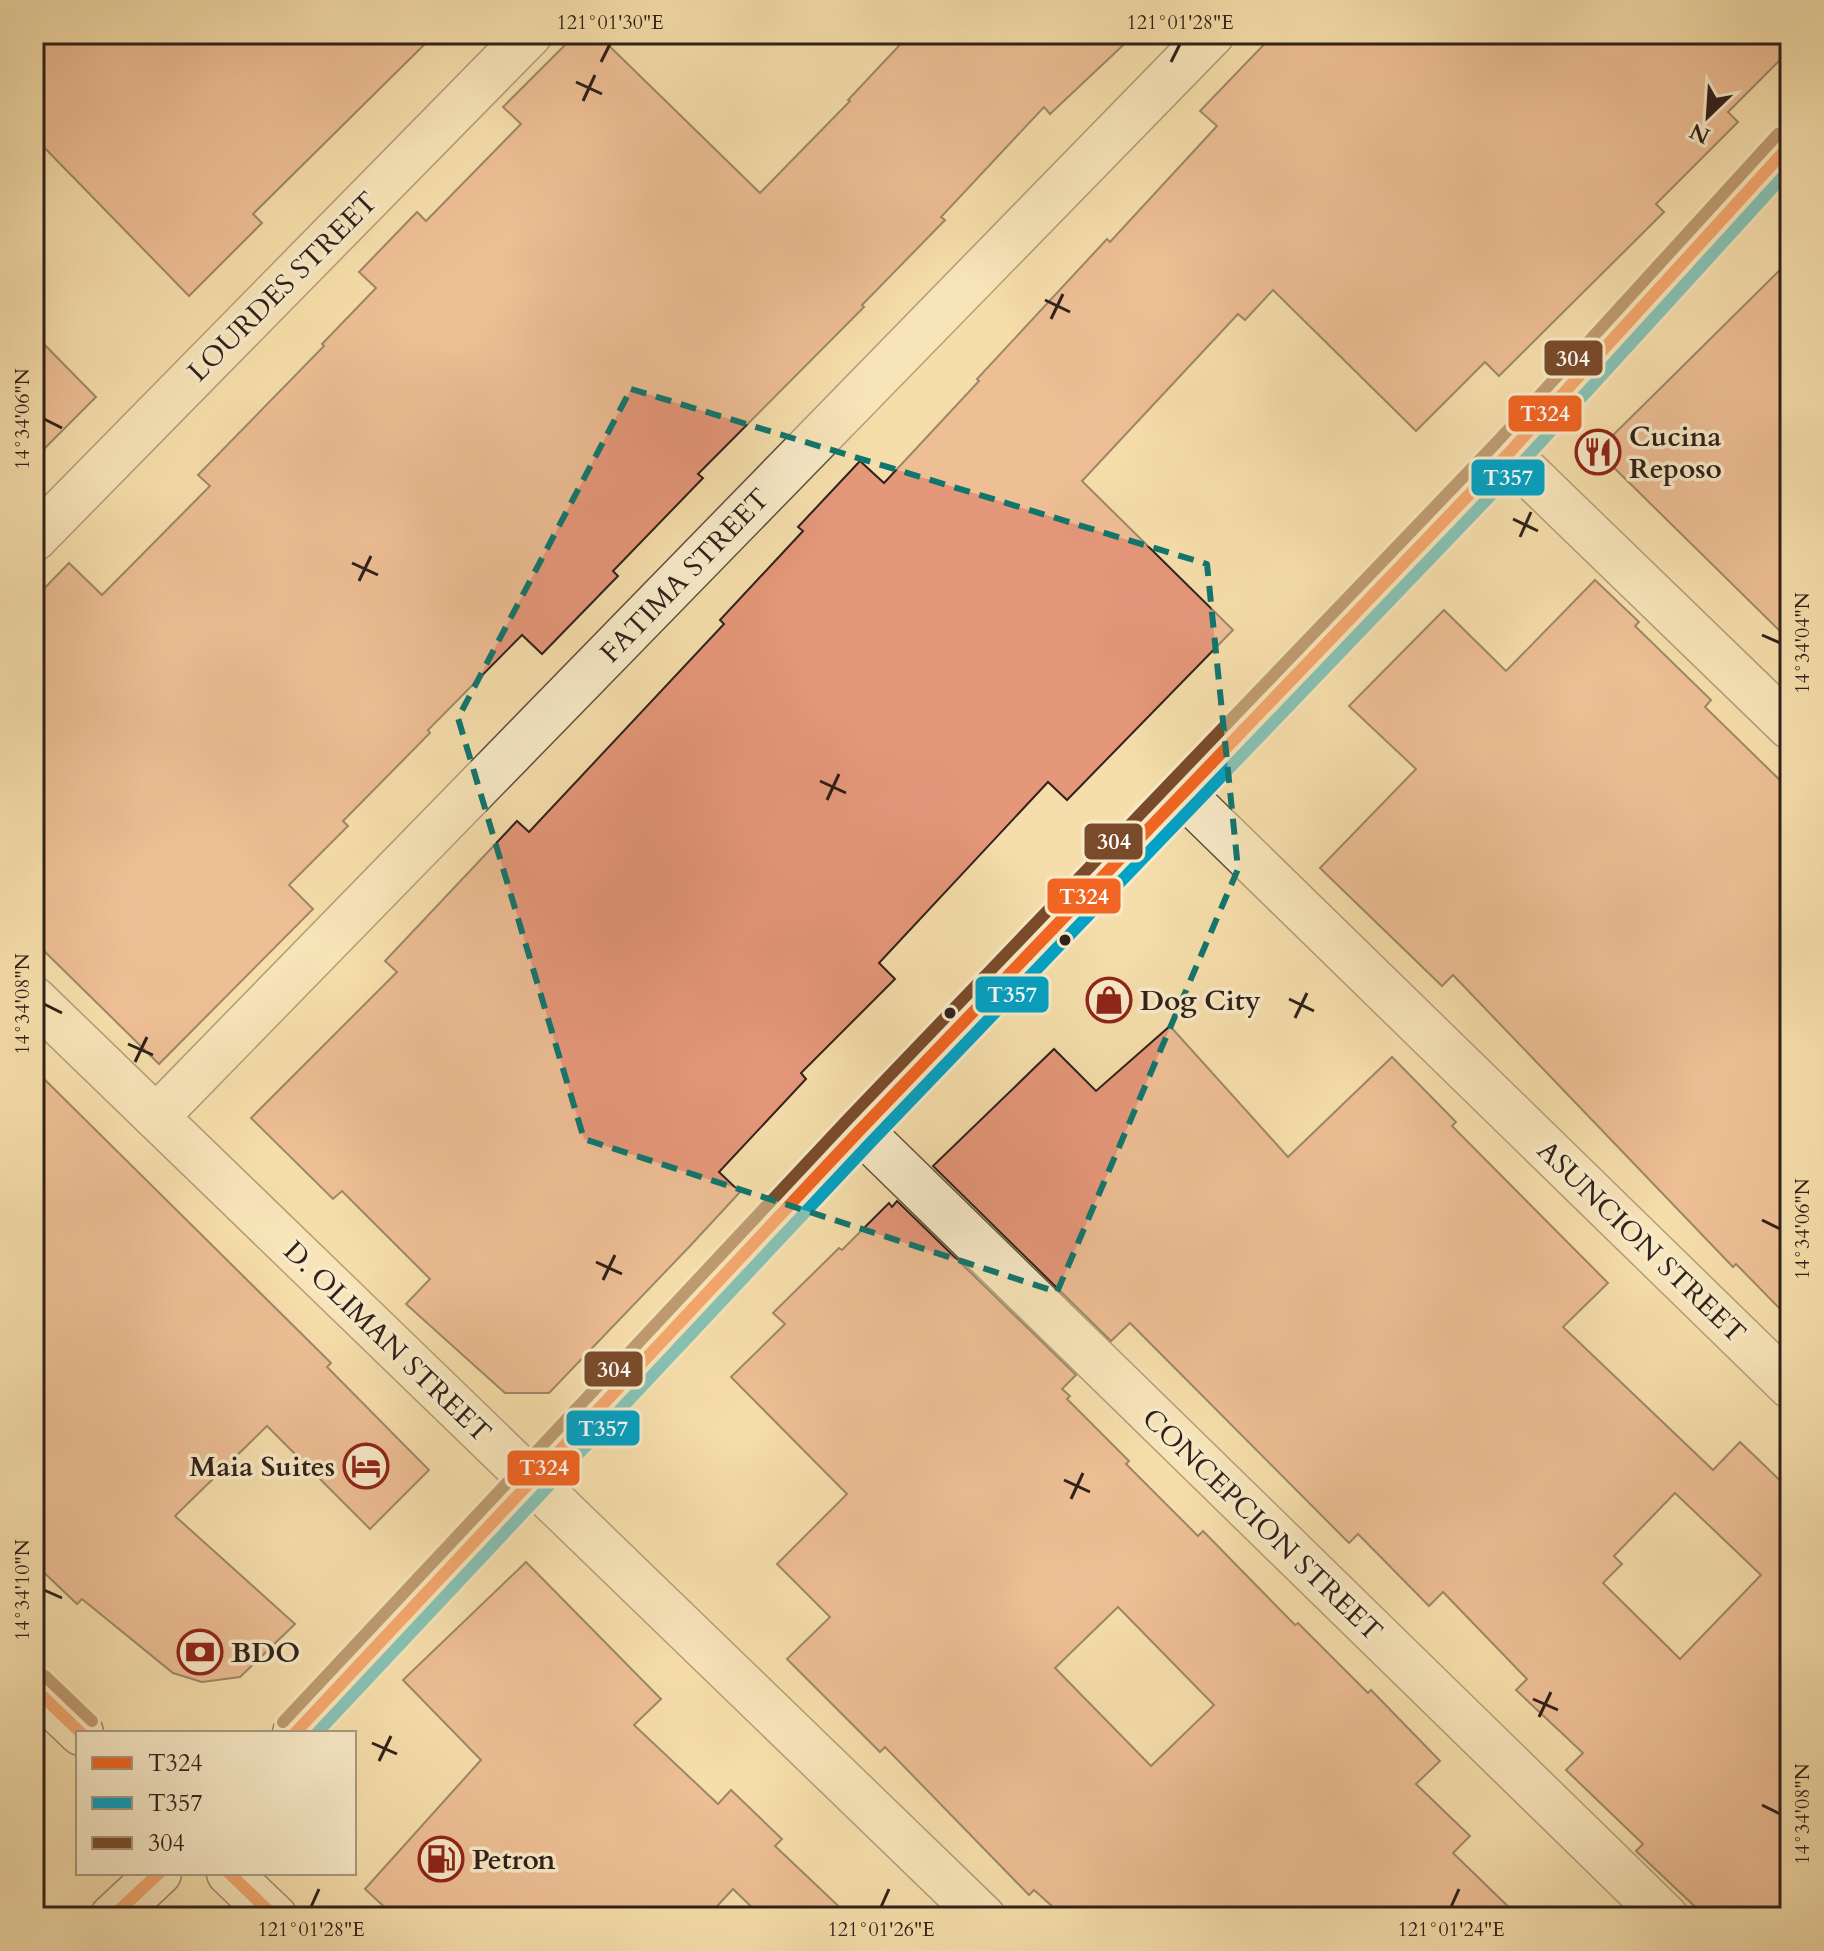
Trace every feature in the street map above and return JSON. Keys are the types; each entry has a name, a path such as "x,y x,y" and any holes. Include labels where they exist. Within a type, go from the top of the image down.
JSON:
{"street":[{"name":"LOURDES STREET","path":"34,539 530,34"},
{"name":"FATIMA STREET","path":"156,1117 1212,34"},
{"path":"297,1731 860,1130 1508,454 1790,145"},
{"path":"1508,454 1790,727"},
{"name":"ASUNCION STREET","path":"1184,795 1790,1386"},
{"name":"D. OLIMAN STREET","path":"34,999 983,1917"},
{"name":"CONCEPCION STREET","path":"860,1130 1666,1917"},
{"path":"34,1688 79,1731"},
{"path":"112,1917 157,1875"},
{"path":"231,1875 275,1917"}],"highlighted area":[{"path":"631,389 1207,564 1238,869 1057,1292 584,1139 458,718"}],"building":[{"path":"34,34 435,34 253,214 262,223 189,296 34,137"},
{"path":"576,34 597,34 760,193 910,34 1135,34 1050,114 1044,107 941,217 945,220 862,305 864,307 698,474 703,478 613,571 618,576 542,654 522,635 428,730 430,733 343,821 348,826 289,885 313,909 159,1064 34,941 34,599 69,563 102,595 210,486 198,475 376,288 359,272 417,212 426,221 521,124 503,107"},
{"path":"1274,34 1790,34 1790,50 1728,112 1738,122 1656,204 1664,212 1499,376 1485,362 1416,431 1273,290 1245,320 1238,314 1082,481 1233,630 1067,800 1048,782 879,963 895,979 801,1073 806,1079 719,1172 740,1192 690,1246 549,1393 505,1393 406,1304 430,1279 342,1191 333,1199 251,1118 397,972 385,961 517,821 529,832 724,624 720,620 803,531 798,527 860,461 884,483 1107,239 1110,242 1217,126 1200,111"},
{"path":"1790,260 1790,641 1597,451"},
{"path":"34,334 96,397 34,459"},
{"path":"1595,580 1639,622 1635,626 1711,700 1705,707 1790,790 1790,1319 1736,1264 1733,1267 1453,975 1442,986 1320,868 1416,769 1349,706 1444,610 1506,671"},
{"path":"1170,1026 1288,1157 1392,1057 1456,1122 1452,1126 1608,1283 1563,1327 1713,1470 1740,1442 1790,1490 1790,1917 1706,1917 1636,1851 1643,1844 1566,1770 1583,1753 1516,1690 1527,1679 1443,1592 1429,1606 1358,1534 1349,1543 1130,1323 1111,1341 933,1166 1054,1049 1096,1091","holes":["1675,1493 1761,1575 1680,1659 1603,1583 1622,1564 1614,1556"]},
{"path":"34,1069 331,1363 327,1367 429,1470 370,1529 267,1426 175,1516 295,1624 240,1677 202,1682 173,1673 82,1599 77,1604 34,1563"},
{"path":"897,1201 1076,1375 1062,1389 1070,1396 1067,1399 1129,1461 1126,1464 1198,1536 1203,1531 1295,1625 1298,1623 1368,1693 1371,1690 1440,1761 1416,1784 1470,1836 1453,1853 1519,1917 1064,1917 1034,1890 1029,1895 885,1747 880,1752 787,1659 830,1617 777,1564 847,1494 731,1377 785,1324 773,1313 889,1203 892,1207","holes":["1118,1607 1214,1705 1151,1766 1055,1668"]},
{"path":"526,1562 661,1699 634,1725 718,1804 731,1790 782,1839 775,1846 850,1917 762,1917 733,1889 707,1917 395,1917 365,1889 481,1760 403,1680"}],"transit line":[{"name":"304","path":"283,1722 848,1119 1496,443 1778,134"},
{"name":"T324","path":"297,1731 860,1130 1508,454 1790,145"},
{"name":"T357","path":"319,1731 872,1141 1520,465 1790,169"},
{"name":"304","path":"45,1676 92,1721"},
{"name":"T324","path":"34,1688 79,1731"},
{"name":"T324","path":"112,1917 157,1875"},
{"name":"T324","path":"231,1875 275,1917"}],"place":[{"name":"Cucina Reposo","path":"1598,452"},
{"name":"Dog City","path":"1109,1000"},
{"name":"Maia Suites","path":"366,1466"},
{"name":"BDO","path":"200,1652"},
{"name":"Petron","path":"441,1859"}]}
